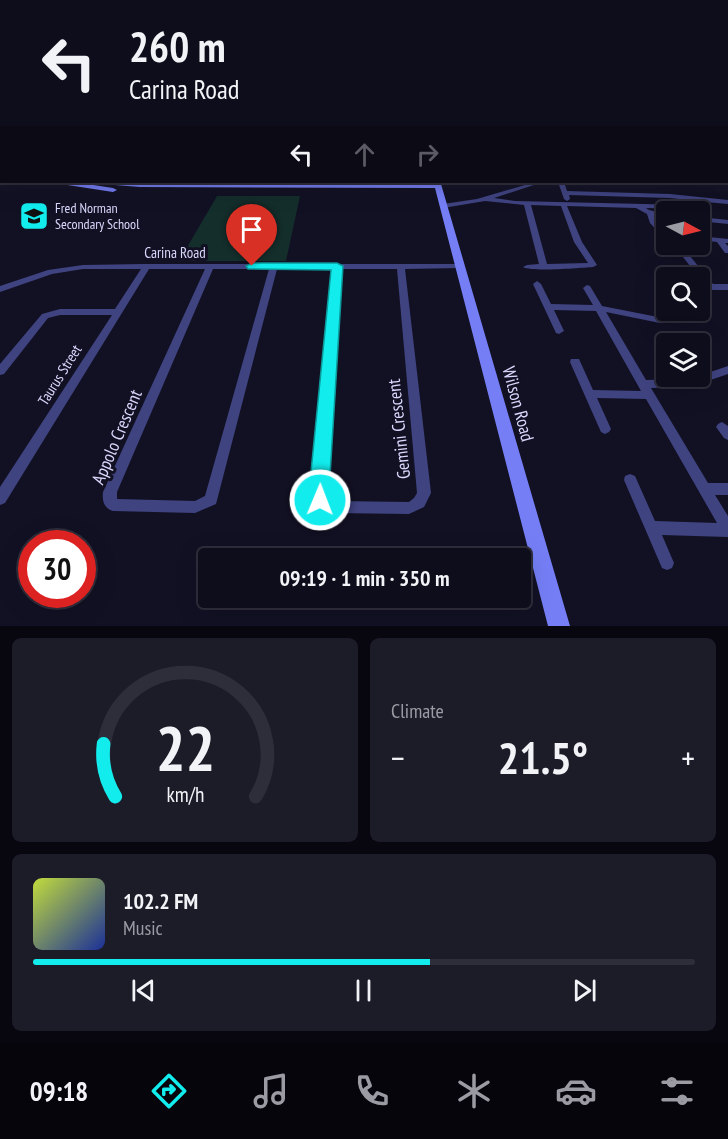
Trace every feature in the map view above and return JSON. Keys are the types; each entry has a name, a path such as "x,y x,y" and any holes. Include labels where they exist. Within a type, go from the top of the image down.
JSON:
{"street":[{"path":"67,183 118,191 205,185 440,191"},
{"path":"131,183 440,191 527,203 688,207 692,200"},
{"path":"220,183 229,186"},
{"path":"485,199 534,183"},
{"path":"527,267 593,265 578,242 561,183"},
{"name":"Wilson Road","path":"440,191 559,626"},
{"path":"565,194 670,196 728,202"},
{"path":"527,203 544,267"},
{"path":"638,206 656,214"},
{"path":"650,213 652,222 656,226"},
{"path":"710,220 728,222"},
{"path":"710,239 728,241"},
{"path":"719,240 728,252"},
{"path":"685,255 695,267"},
{"name":"Appolo Crescent","path":"210,267 110,492 109,499 113,505 195,507 211,500 273,266"},
{"name":"Gemini Crescent","path":"337,266 320,500 334,507 409,508 417,506 424,493 401,266"},
{"name":"Carina Road","path":"0,289 63,268 460,266"},
{"name":"Taurus Street","path":"0,499 147,267"},
{"path":"537,284 559,331"},
{"path":"710,286 728,287"},
{"path":"587,288 597,309 728,530"},
{"path":"548,307 597,309 656,319"},
{"path":"0,370 45,316 60,312 117,312"},
{"path":"575,362 605,429"},
{"path":"589,394 698,382 728,370"},
{"path":"630,480 667,563"},
{"path":"704,489 728,489"},
{"path":"651,528 728,530"}],"green space":[{"path":"217,196 300,196 286,261 179,261"}],"place":[{"name":"Fred Norman Secondary School","path":"34,216"}],"route":[{"path":"252,266 337,266 320,500"}]}
